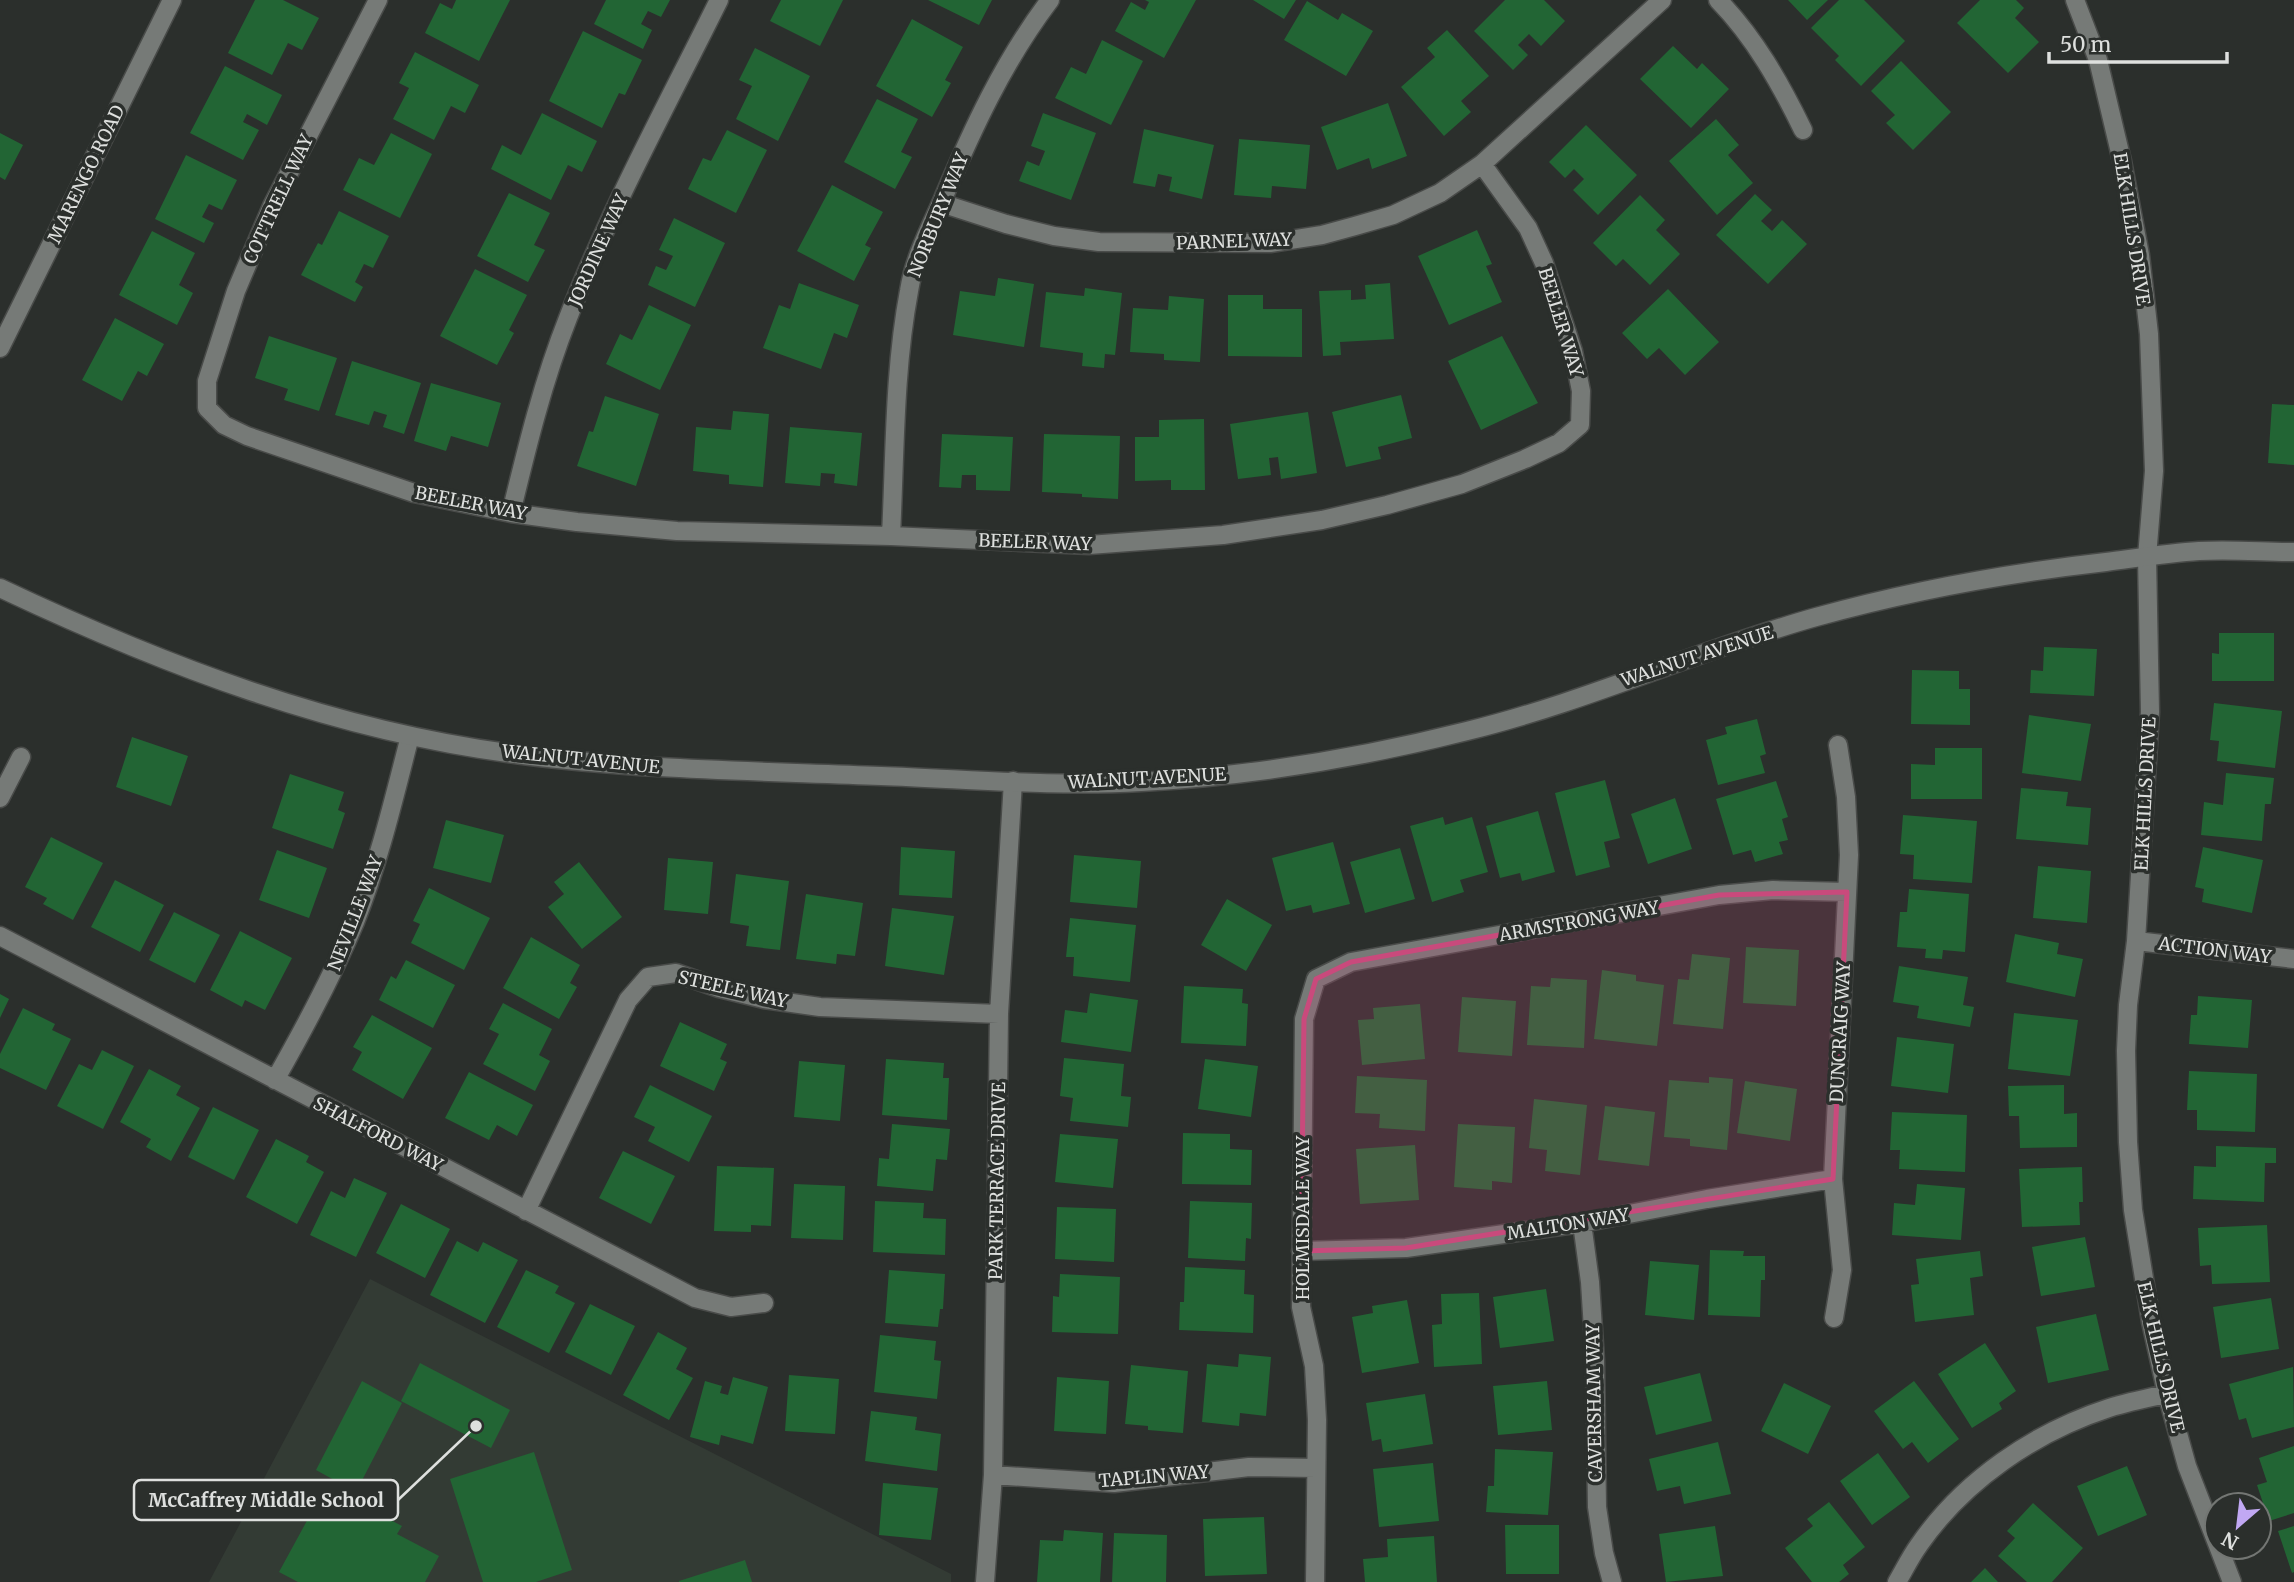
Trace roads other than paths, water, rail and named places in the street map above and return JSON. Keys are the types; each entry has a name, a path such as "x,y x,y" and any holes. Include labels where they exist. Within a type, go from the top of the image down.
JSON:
{"street":[{"name":"MARENGO ROAD","path":"0,348 172,0"},
{"name":"COTTRELL WAY","path":"206,408 206,381 236,291 272,206 378,0"},
{"name":"JORDINE WAY","path":"511,513 542,394 567,319 605,228 719,0"},
{"name":"NORBURY WAY","path":"891,536 902,340 909,289 920,250 974,124 1007,62 1050,0"},
{"name":"PARNEL WAY","path":"941,203 1042,233 1099,242 1270,243 1322,235 1393,215 1440,193 1482,164 1662,0"},
{"path":"1718,0 1735,18 1768,63 1803,130"},
{"name":"ELK HILLS DRIVE","path":"2075,0 2098,60 2123,161 2140,255 2149,334 2154,471 2147,557 2150,712 2136,941 2128,1005 2128,1142 2133,1210 2143,1278 2167,1394 2186,1466 2232,1582"},
{"name":"BEELER WAY","path":"206,408 224,425 247,436 414,492 511,513 577,522 677,531 891,536 1089,545 1223,535 1322,520 1462,484 1559,443 1580,425 1581,391 1573,351 1544,263 1528,228 1482,164"},
{"name":"WALNUT AVENUE","path":"0,588 67,620 177,665 289,704 410,736 512,754 626,766 1013,781 1137,783 1221,776 1384,751 1529,714 1682,660 1824,615 1951,586 2048,569 2198,551 2294,552"},
{"name":"NEVILLE WAY","path":"275,1080 334,970 356,920 381,847 410,736"},
{"name":"DUNCRAIG WAY","path":"1834,1318 1842,1270 1833,1179 1849,855 1846,797 1838,745"},
{"path":"0,798 21,757"},
{"name":"PARK TERRACE DRIVE","path":"985,1582 993,1475 999,1014 1013,781"},
{"name":"ARMSTRONG WAY","path":"1316,979 1351,962 1719,895 1773,890 1847,892"},
{"name":"SHALFORD WAY","path":"0,936 695,1298 731,1307 764,1303"},
{"name":"ACTION WAY","path":"2136,941 2294,959"},
{"name":"STEELE WAY","path":"526,1211 628,1000 648,976 676,973 719,988 764,999 820,1007 999,1014"},
{"name":"HOLMISDALE WAY","path":"1315,1582 1317,1420 1314,1366 1301,1307 1301,1251 1304,1019 1316,979"},
{"name":"MALTON WAY","path":"1301,1251 1406,1248 1583,1223 1707,1199 1833,1179"},
{"name":"CAVERSHAM WAY","path":"1583,1223 1595,1361 1597,1507 1604,1553 1612,1582"},
{"path":"1897,1582 1920,1544 1956,1501 2015,1454 2060,1427 2109,1408 2167,1394"},
{"name":"TAPLIN WAY","path":"993,1475 1114,1483 1249,1467 1315,1468"}],"place":[{"name":"McCaffrey Middle School","path":"476,1426"}]}
